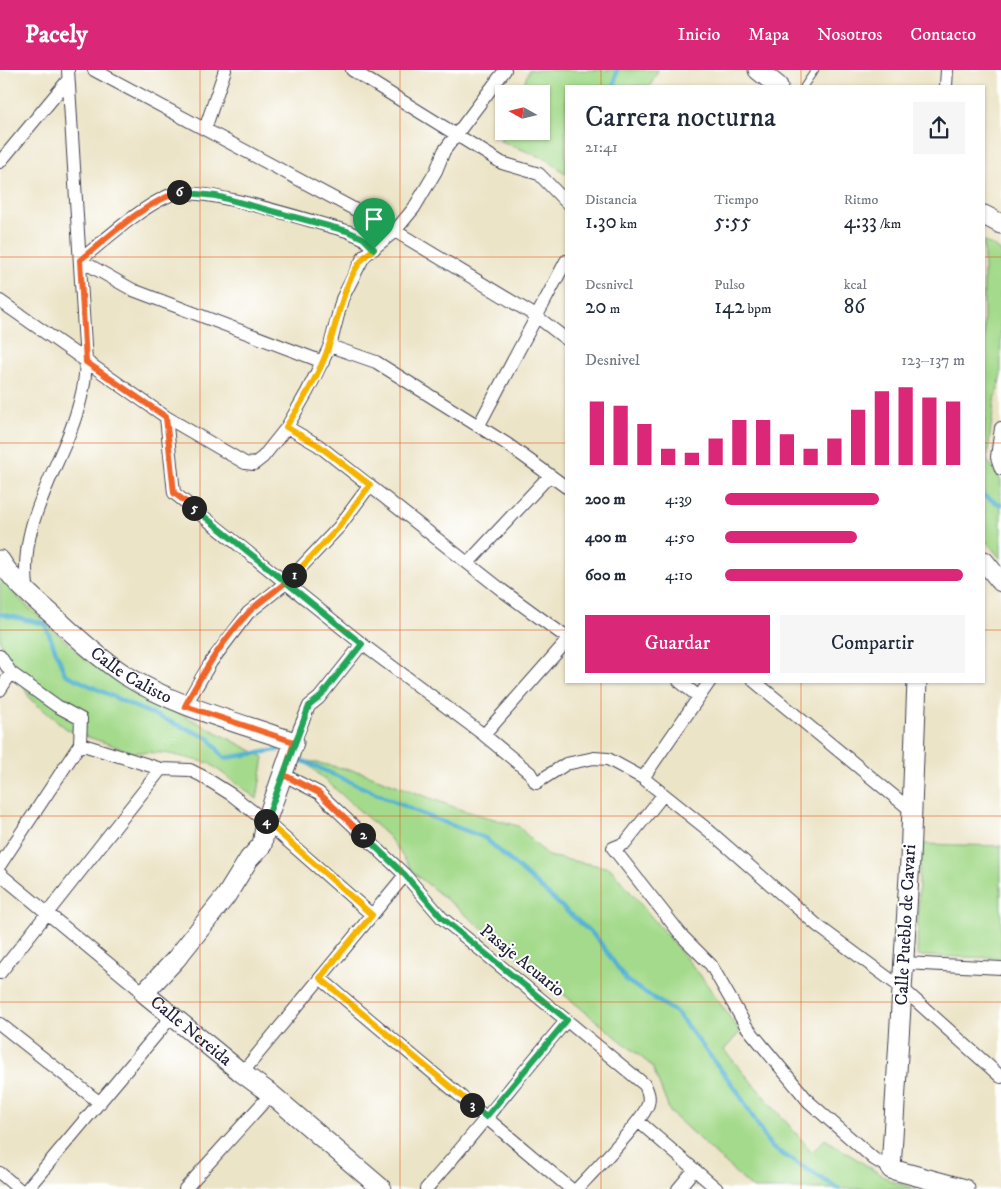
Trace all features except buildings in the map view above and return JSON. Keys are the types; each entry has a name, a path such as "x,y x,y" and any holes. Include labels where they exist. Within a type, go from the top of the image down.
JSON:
{"street":[{"path":"94,70 395,231 536,316 565,338"},
{"path":"205,129 225,70"},
{"path":"352,70 400,102 458,134 502,163 539,174 565,201"},
{"path":"0,300 166,417 245,464 254,464 263,457 286,427 323,362 330,346 346,291 364,256 395,231 414,208 436,171 444,151 505,70"},
{"path":"758,70 777,85"},
{"path":"946,85 947,70"},
{"path":"0,162 68,75"},
{"path":"28,593 25,558 28,541 35,514 64,447 82,393 86,362 68,75"},
{"path":"80,260 137,216 168,196 180,192 216,196 347,231 363,238 374,249"},
{"path":"985,216 1001,224"},
{"path":"80,260 133,290 323,362"},
{"path":"479,426 565,263"},
{"path":"330,346 376,362 479,426 565,486"},
{"path":"166,417 174,493 362,644 484,736 530,773 536,783 566,764 594,758 608,759 644,778 707,829 818,926 903,990 1001,1077"},
{"path":"286,427 318,445 565,636"},
{"path":"1001,428 997,457 1001,469"},
{"path":"468,563 550,475"},
{"path":"185,706 206,669 248,613 287,582 339,527 370,485"},
{"name":"Calle Calisto","path":"0,560 5,580 28,593 93,652 126,675 185,706 294,742"},
{"path":"985,562 1001,582"},
{"path":"484,736 565,643"},
{"path":"144,993 164,974 226,896 249,858 262,845 266,822 294,742 309,706 319,698 362,644"},
{"path":"0,656 11,673 57,706 81,719 80,744 0,865"},
{"path":"0,690 11,673"},
{"path":"682,683 700,697"},
{"path":"644,778 709,683"},
{"path":"756,683 912,811"},
{"name":"Calle Pueblo de Cavari","path":"891,1168 903,990 917,683"},
{"path":"80,744 160,769 190,770 202,776 232,795 266,822 372,915"},
{"path":"0,973 160,769"},
{"name":"Pasaje Acuario","path":"284,775 319,793 405,875 442,918 645,1085 650,1096 648,1106 638,1121 577,1189"},
{"path":"663,795 625,843 613,848 683,937 711,965 746,1026 808,1102 874,1159 891,1168 965,1189"},
{"name":"Calle Nereida","path":"0,874 242,1074 271,1094 382,1189"},
{"path":"242,1074 405,875"},
{"path":"904,963 1001,968"},
{"path":"320,978 571,1189"},
{"path":"27,1189 172,1016"},
{"path":"426,1189 473,1137 486,1117 567,1020"},
{"path":"0,1024 100,1103"},
{"path":"187,1188 271,1094"},
{"path":"638,1121 717,1189"},
{"path":"678,1189 694,1170"},
{"path":"0,1173 19,1189"}],"lane":[{"path":"805,85 815,70"}],"green space":[{"path":"529,70 658,70 650,85 565,85 565,173 546,159 500,141 550,140 550,85 523,85"},
{"path":"985,242 1001,251 1001,375 994,404 987,460 1001,480 1001,559 985,540"},
{"path":"0,575 13,593 85,659 139,692 264,757 257,799 209,763 165,753 132,752 68,730 30,699 0,642"},
{"path":"303,760 361,772 459,809 518,826 548,856 610,868 701,976 740,1032 724,1050 812,1152 825,1139 891,1181 917,1189 753,1189 670,1112 652,1066 414,873 389,837"},
{"path":"920,844 1001,846 1001,958 917,956"}],"waterway":[{"path":"614,85 617,70"},
{"path":"985,497 1001,505"},
{"path":"0,614 45,624 65,674 133,706 209,738 224,758 278,750"},
{"path":"301,760 420,813 485,838 597,938 627,981 677,1013 738,1092 771,1147 839,1189"}],"route":[{"path":"374,249 363,238 347,231 216,196 180,192 168,196 137,216 80,260 86,362 166,417 174,493 287,582 362,644 319,698 309,706 294,742 266,822 372,915 320,978 486,1117 567,1020 442,918 405,875 319,793 284,775 294,742 185,706 211,662 248,613 287,582 339,527 370,485 318,445 286,427 323,362 330,346 342,299 357,267 364,256 374,249"}]}
